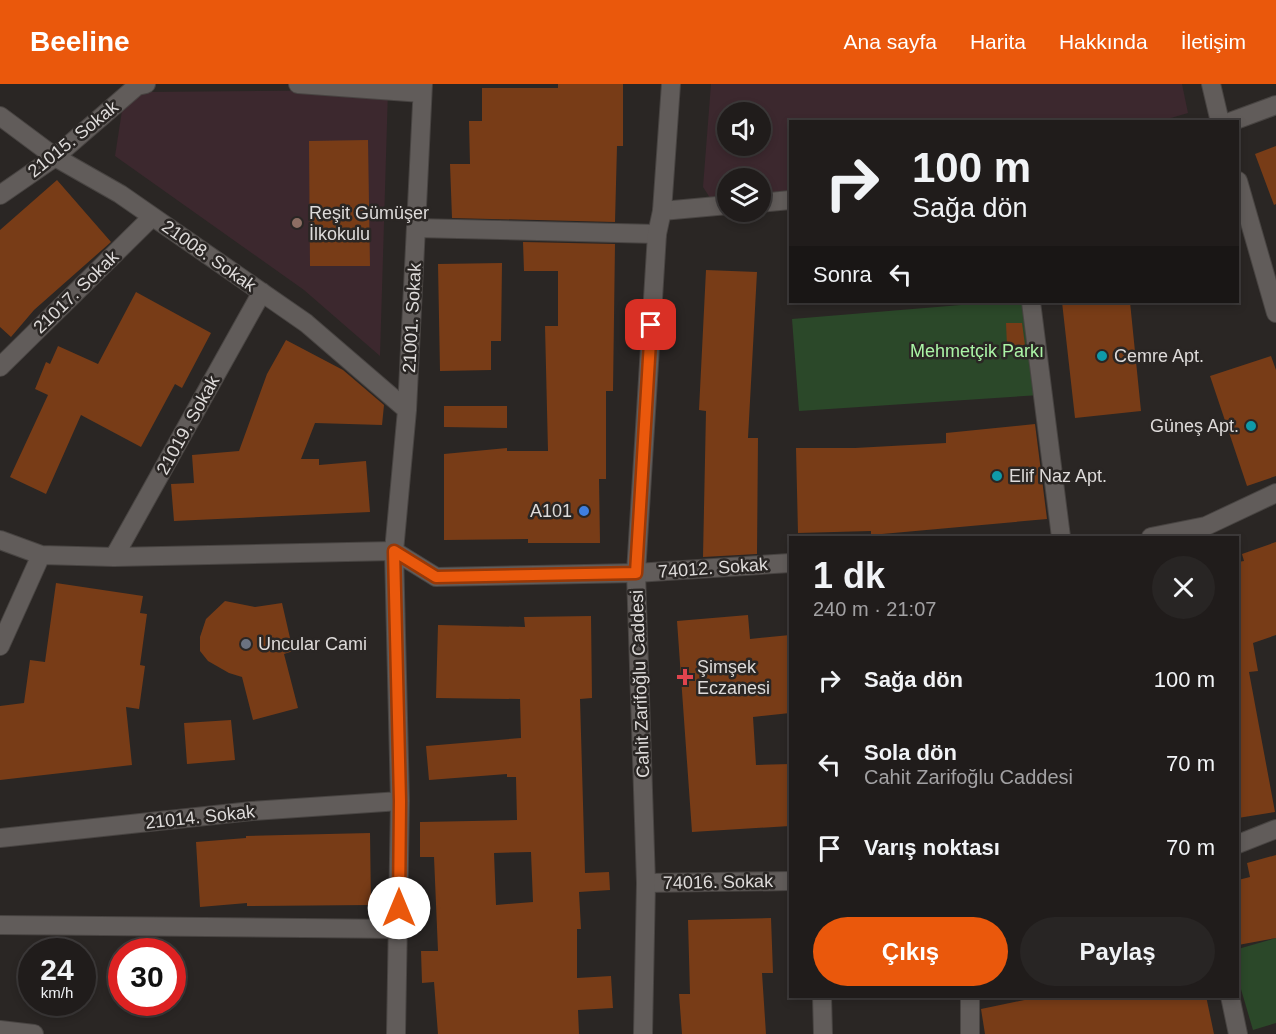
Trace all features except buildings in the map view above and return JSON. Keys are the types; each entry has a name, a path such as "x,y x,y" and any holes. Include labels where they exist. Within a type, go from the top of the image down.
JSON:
{"street":[{"name":"21015. Sokak","path":"0,195 55,157 137,86 146,84"},
{"path":"298,84 423,89"},
{"name":"Cahit Zarifoğlu Caddesi","path":"643,1034 646,883 636,573 657,234 662,211 671,84"},
{"path":"1211,84 1220,120"},
{"name":"21001. Sokak","path":"396,1034 400,801 394,551 407,410 423,89"},
{"path":"1235,120 1276,105"},
{"name":"21008. Sokak","path":"0,116 55,157 153,217 306,323 407,410"},
{"path":"1239,184 1275,305"},
{"path":"771,202 789,200"},
{"path":"662,211 717,206"},
{"name":"21017. Sokak","path":"0,367 153,217"},
{"path":"416,228 657,234"},
{"name":"21019. Sokak","path":"114,557 262,292"},
{"path":"1031,303 1061,536"},
{"path":"1156,536 1206,526 1276,494"},
{"path":"0,540 41,555 114,557 394,551"},
{"name":"74012. Sokak","path":"394,551 436,577 636,573 789,563"},
{"path":"0,646 41,555"},
{"name":"21014. Sokak","path":"0,838 252,811 400,801"},
{"path":"1239,844 1276,829"},
{"name":"74016. Sokak","path":"646,883 789,881"},
{"path":"0,925 399,929"},
{"path":"822,998 823,1034"},
{"path":"970,998 970,1034"},
{"path":"1230,998 1238,1034"},
{"path":"0,1030 34,1034"}],"shaded area":[{"path":"711,84 1182,84 1188,113 1164,120 789,120 789,190 771,193 771,168 717,168 717,200 712,201 703,187"},
{"name":"Reşit Gümüşer İlkokulu","path":"388,90 380,356 304,290 115,156 123,104 148,92"}],"green space":[{"name":"Mehmetçik Parkı","path":"985,303 1028,303 1040,395 799,411 792,319"},
{"path":"1276,938 1276,1023 1253,1030 1239,982 1239,949"}],"place":[{"name":"Reşit Gümüşer İlkokulu","path":"297,223"},
{"name":"Cemre Apt.","path":"1102,356"},
{"name":"Güneş Apt.","path":"1251,426"},
{"name":"Elif Naz Apt.","path":"997,476"},
{"name":"A101","path":"584,511"},
{"name":"Uncular Cami","path":"246,644"},
{"name":"Şimşek Eczanesi","path":"685,677"}],"route":[{"path":"399,908 400,801 394,551 436,577 636,573 651,325"}]}
